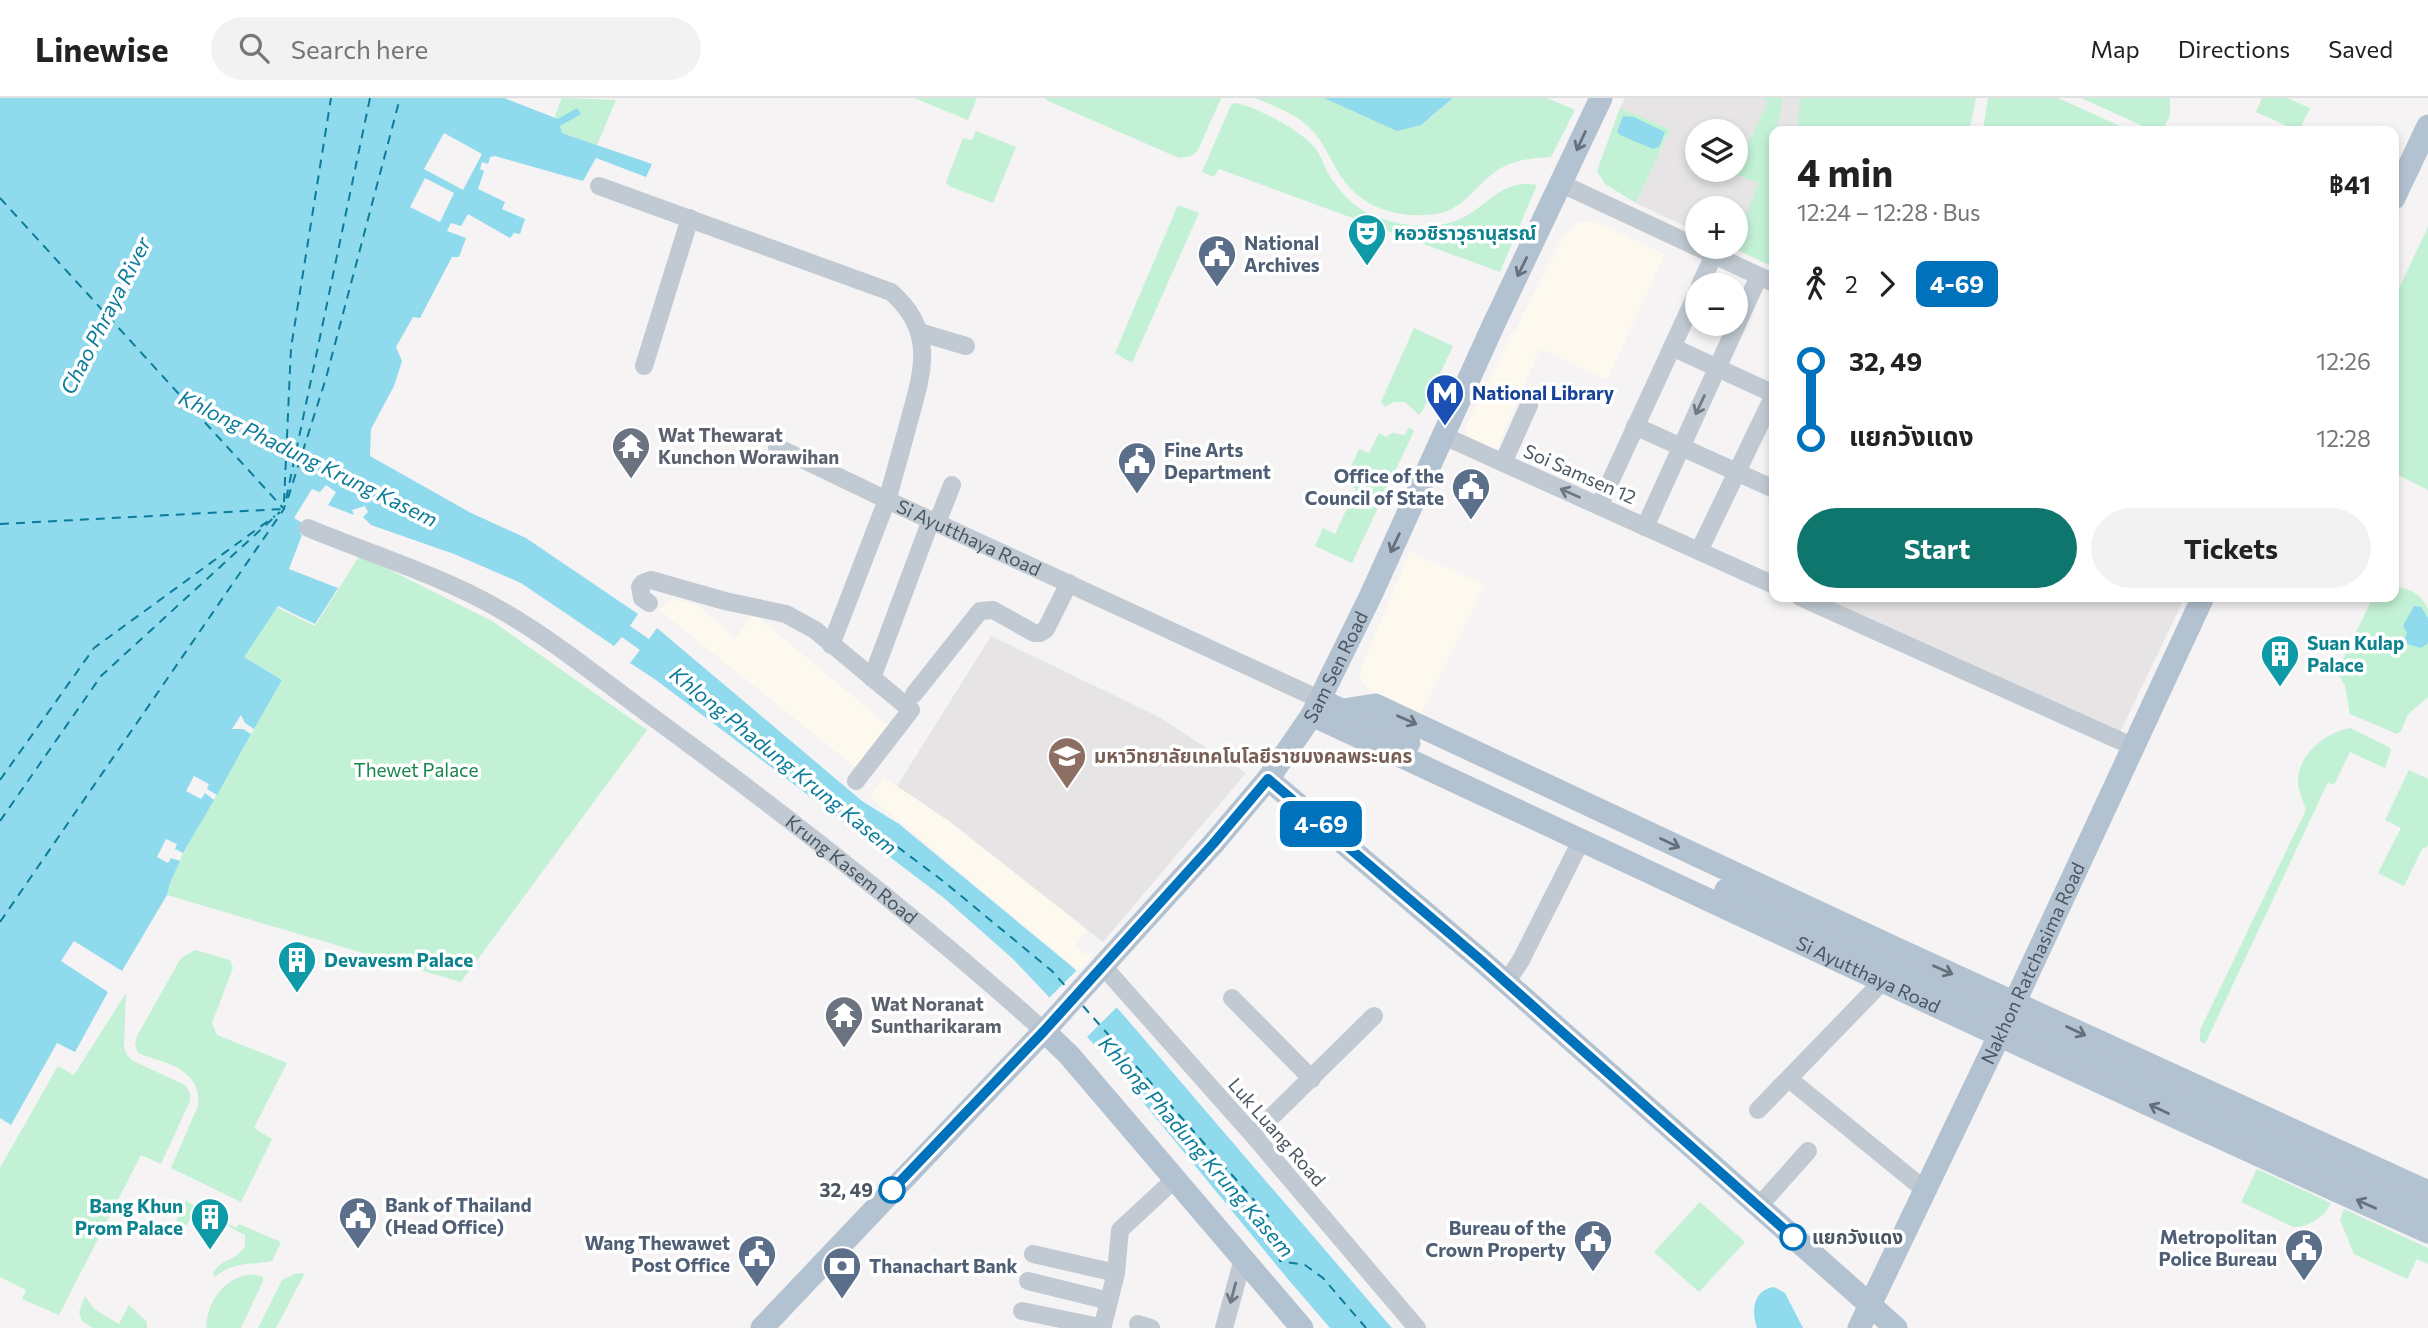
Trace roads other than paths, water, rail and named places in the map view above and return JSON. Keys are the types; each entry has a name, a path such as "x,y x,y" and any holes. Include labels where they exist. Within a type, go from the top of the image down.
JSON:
{"main road":[{"name":"Sam Sen Road","path":"762,1328 1049,1025 1213,844 1268,779 1316,707 1601,98"},
{"path":"2399,187 2428,126"},
{"name":"Nakhon Ratchasima Road","path":"1859,1328 2201,602"},
{"name":"Si Ayutthaya Road","path":"1316,707 1343,710 1375,705 1560,803 1621,831 1710,882 2006,1019 2220,1107 2292,1141 2351,1178 2426,1202"},
{"name":"Si Ayutthaya Road","path":"1316,707 1528,806 1582,839 1710,882 2006,1019 2089,1067 2428,1233"},
{"name":"Si Ayutthaya Road","path":"1343,710 1452,771"},
{"path":"1268,779 1506,983 1896,1328"},
{"name":"Si Ayutthaya Road","path":"1528,806 1560,803"},
{"name":"Krung Kasem Road","path":"1049,1025 1069,1055 1302,1328"},
{"name":"Si Ayutthaya Road","path":"2118,1081 2220,1107"},
{"name":"Si Ayutthaya Road","path":"2292,1141 2347,1155 2426,1202"},
{"path":"2347,1155 2351,1178"}],"street":[{"path":"1562,184 1685,241"},
{"name":"Si Ayutthaya Road","path":"599,186 891,292 907,306 919,332 923,356 920,382 887,500 1069,583 1316,707"},
{"path":"644,366 690,218"},
{"path":"1645,527 1717,368 1767,280 1724,259"},
{"path":"1599,506 1685,319"},
{"path":"919,332 966,346"},
{"path":"1672,347 1717,368 1769,401"},
{"path":"1503,463 1529,405"},
{"path":"1699,551 1769,412"},
{"path":"1635,426 1769,487"},
{"name":"Soi Samsen 12","path":"1444,436 1769,583"},
{"path":"777,447 887,500 831,645"},
{"path":"872,678 934,521 952,485"},
{"name":"Krung Kasem Road","path":"308,528 454,587 498,608 541,634 685,740 1049,1025"},
{"path":"649,603 642,598 640,587 651,580 725,601 786,614 815,629 911,710 856,781"},
{"path":"914,694 980,611 993,610 1034,633 1041,633 1046,629 1069,583"},
{"path":"1811,602 2134,747"},
{"path":"1506,983 1549,908 1582,839"},
{"path":"1758,1110 1891,967"},
{"name":"Luk Luang Road","path":"1098,970 1252,1135 1417,1328"},
{"path":"1233,998 1311,1079"},
{"path":"1252,1135 1374,1016"},
{"path":"1789,1079 1925,1189"},
{"path":"1759,1206 1808,1151"},
{"path":"1022,1311 1100,1327 1103,1325 1116,1273 1120,1230 1175,1179"},
{"path":"1033,1254 1116,1273"},
{"path":"1224,1328 1243,1258"},
{"path":"1028,1281 1109,1301"}],"water":[{"path":"0,98 504,98 558,119 577,108 581,114 560,126 562,133 652,164 646,177 596,158 583,181 495,156 490,157 488,164 482,162 480,169 484,171 478,189 505,202 502,209 525,219 520,234 514,233 510,238 468,214 461,226 451,223 447,231 466,238 459,257 452,257 420,318 413,317 396,347 402,361 394,386 371,429 370,456 471,513 526,538 638,614 630,626 649,639 657,628 862,801 899,824 1070,965 1120,1011 1392,1328 1330,1328 1106,1057 1013,959 944,898 630,663 640,650 622,637 614,646 521,583 454,554 371,525 363,517 368,512 365,506 352,510 354,515 328,505 336,492 326,485 320,492 312,489 294,518 304,524 289,569 338,588 315,624 278,606 244,657 282,680 254,729 245,723 241,715 232,729 243,729 251,734 217,795 207,789 209,784 194,776 186,791 201,799 205,793 214,800 183,853 175,849 177,844 166,839 157,857 168,863 171,858 180,861 167,895 122,971 74,941 61,961 108,992 75,1052 57,1043 11,1125 0,1118","holes":["444,133 482,154 463,190 424,169","425,178 454,193 440,222 410,207"]},
{"path":"1324,98 1453,98 1421,125 1397,131"},
{"path":"1623,116 1634,117 1665,132 1659,147 1653,149 1620,135 1617,132"},
{"path":"2414,606 2421,607 2428,618 2428,643 2421,648 2404,641 2407,633 2403,626"},
{"path":"1774,1287 1785,1293 1803,1328 1757,1328 1755,1302 1762,1292"}],"place":[{"name":"หอวชิราวุธานุสรณ์","path":"1367,267"},
{"name":"National Archives","path":"1217,288"},
{"name":"National Library","path":"1445,427"},
{"name":"Wat Thewarat Kunchon Worawihan","path":"631,480"},
{"name":"Fine Arts Department","path":"1137,495"},
{"name":"Office of the Council of State","path":"1471,521"},
{"name":"Suan Kulap Palace","path":"2280,688"},
{"name":"มหาวิทยาลัยเทคโนโลยีราชมงคลพระนคร","path":"1067,790"},
{"name":"Devavesm Palace","path":"297,994"},
{"name":"Wat Noranat Suntharikaram","path":"844,1049"},
{"name":"32, 49","path":"892,1190"},
{"name":"แยกวังแดง","path":"1793,1237"},
{"name":"Bank of Thailand (Head Office)","path":"358,1250"},
{"name":"Bang Khun Prom Palace","path":"210,1251"},
{"name":"Bureau of the Crown Property","path":"1593,1273"},
{"name":"Metropolitan Police Bureau","path":"2304,1282"},
{"name":"Wang Thewawet Post Office","path":"757,1288"},
{"name":"Thanachart Bank","path":"842,1300"}],"water label":[{"name":"Chao Phraya River","path":"106,316"},
{"name":"Khlong Phadung Krung Kasem","path":"308,459"},
{"name":"Khlong Phadung Krung Kasem","path":"783,761"},
{"name":"Khlong Phadung Krung Kasem","path":"1196,1147"}],"park label":[{"name":"Thewet Palace","path":"416,770"}]}
